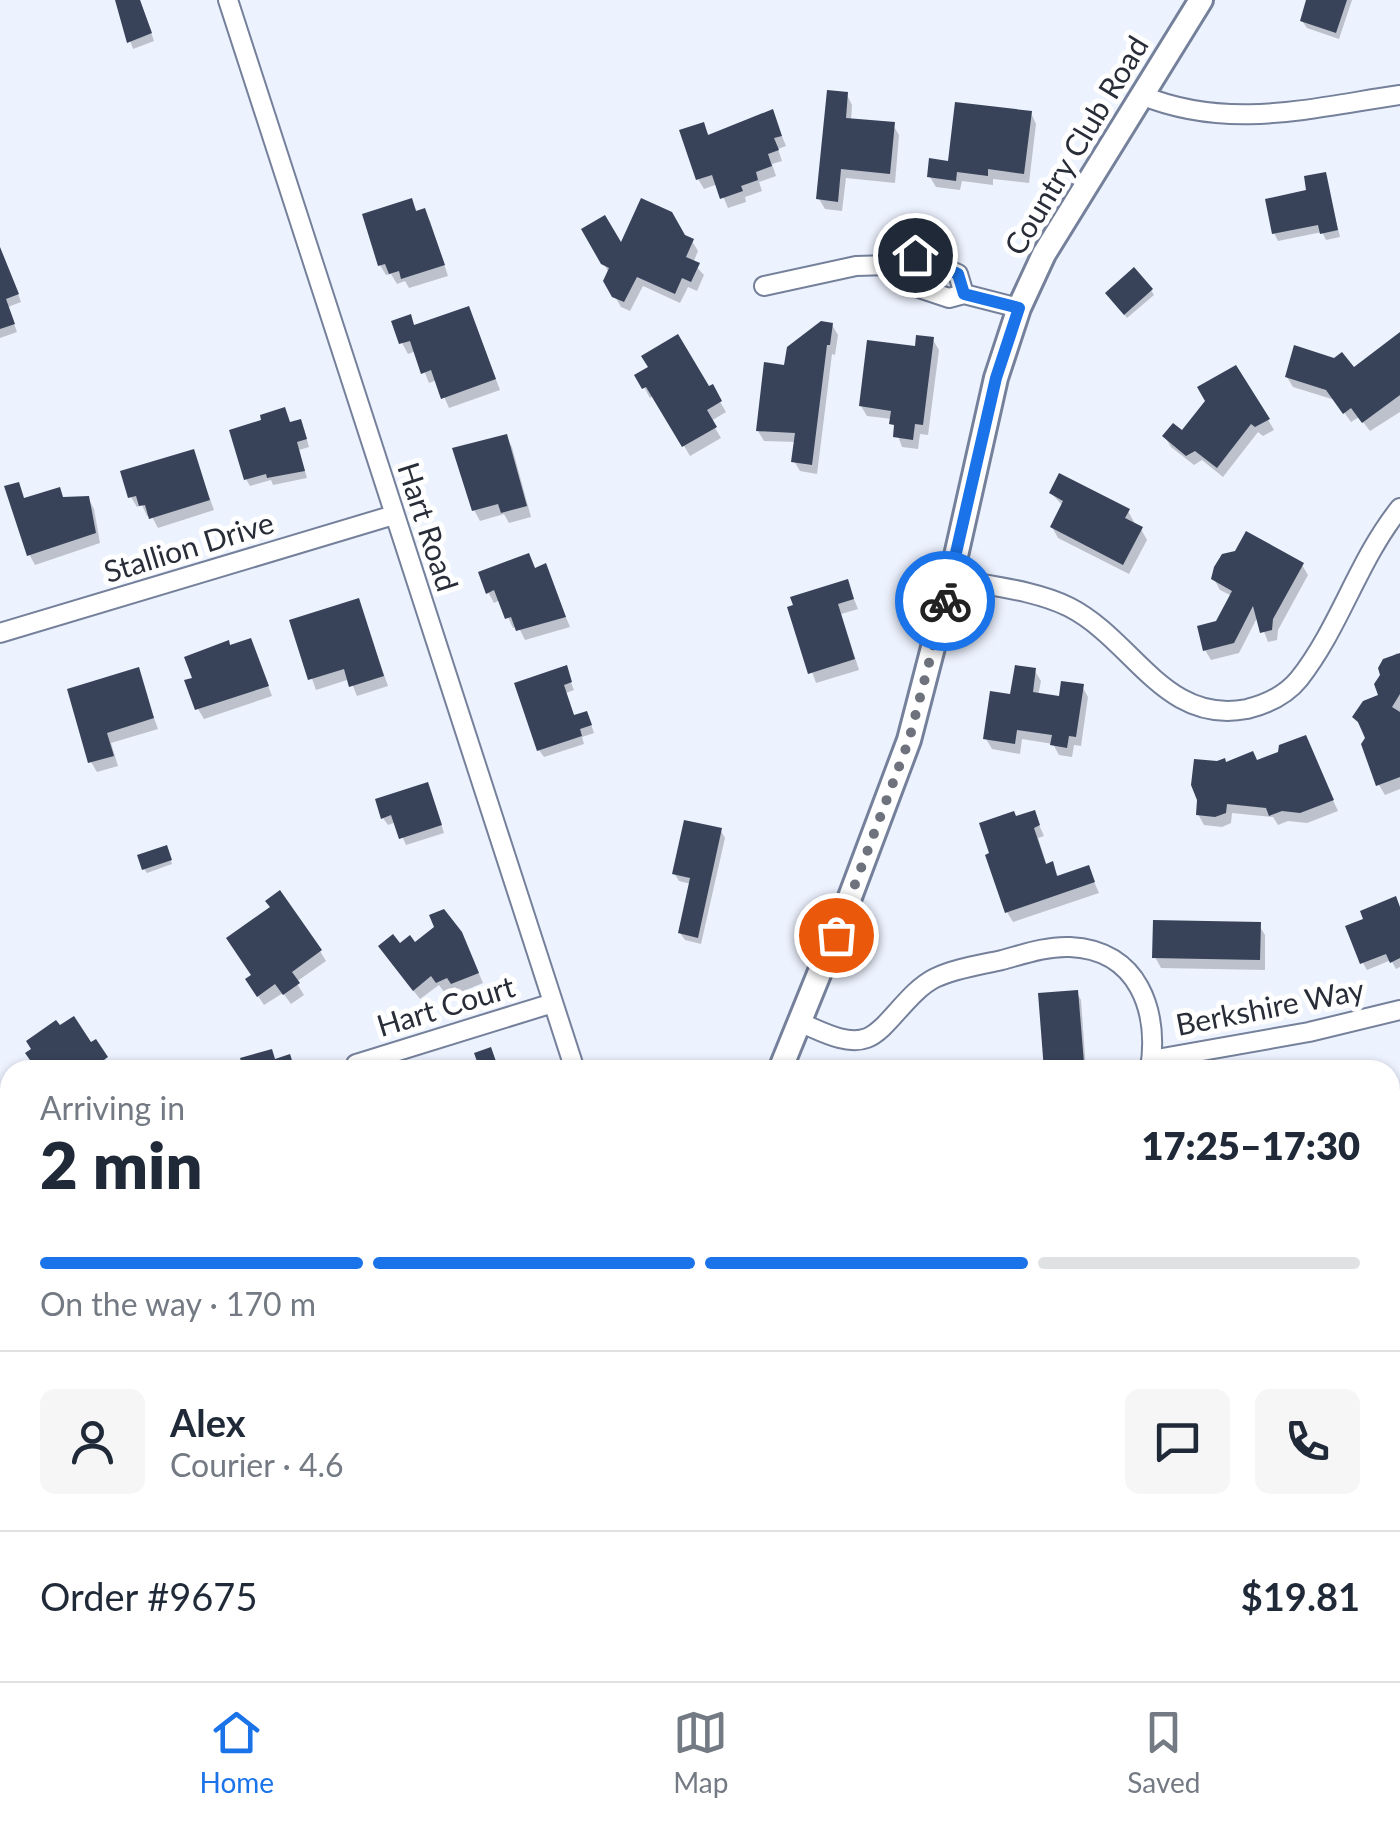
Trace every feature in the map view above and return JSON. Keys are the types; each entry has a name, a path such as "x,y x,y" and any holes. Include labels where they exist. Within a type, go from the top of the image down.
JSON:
{"main road":[{"name":"Country Club Road","path":"784,1060 909,740 996,378 1019,308 1044,254 1201,0"}],"street":[{"name":"Hart Road","path":"228,0 573,1060"},
{"path":"1141,95 1193,112 1246,116 1400,95"},
{"path":"764,286 856,266 889,265 915,255 958,274 964,294"},
{"path":"889,265 898,281 949,298 964,294 1019,308"},
{"path":"951,578 1066,605 1109,633 1181,701 1207,710 1246,709 1272,700 1299,679 1380,534 1400,508"},
{"name":"Stallion Drive","path":"0,633 394,515"},
{"path":"800,1023 844,1039 866,1039 879,1030 909,995 935,978 1050,948 1071,947 1104,957 1132,977 1152,1018 1150,1060"},
{"name":"Hart Court","path":"369,1060 553,1003"},
{"name":"Berkshire Way","path":"1174,1060 1400,1010"}],"building":[{"path":"115,0 140,0 152,33 127,43"},
{"path":"1306,0 1347,0 1336,33 1300,21"},
{"path":"827,90 848,92 846,118 895,122 890,174 841,169 838,202 816,199"},
{"path":"955,102 1032,111 1024,174 988,169 988,176 957,172 956,181 927,177 929,158 948,161"},
{"path":"773,109 782,136 774,138 779,150 768,154 772,166 756,172 758,180 741,186 743,191 720,199 712,175 696,180 679,130 704,122 708,135"},
{"path":"1326,172 1338,230 1320,234 1318,225 1272,234 1265,199 1306,190 1304,176"},
{"path":"412,198 416,211 425,208 445,265 401,279 399,271 389,274 385,264 378,266 362,214"},
{"path":"641,198 672,212 685,235 694,239 686,257 700,263 691,282 682,278 675,294 637,277 624,302 612,297 603,281 609,268 601,264 581,229 605,215 621,242"},
{"path":"0,247 19,294 6,299 15,324 0,329"},
{"path":"1134,267 1153,289 1124,315 1105,293"},
{"path":"469,306 496,379 441,399 431,370 421,374 410,341 399,344 391,321 411,314 414,325"},
{"path":"821,321 833,323 812,465 791,462 795,433 756,431 764,362 784,365 787,347"},
{"path":"1400,332 1400,395 1362,423 1351,408 1343,414 1326,390 1285,377 1294,345 1334,358 1342,352 1354,367"},
{"path":"678,334 722,401 707,410 717,427 682,447 646,387 642,389 634,375 648,367 641,356"},
{"path":"916,335 934,337 923,425 915,424 913,440 893,437 891,411 859,406 867,340 915,346"},
{"path":"1236,365 1270,419 1255,427 1251,424 1217,468 1195,451 1186,456 1162,436 1173,423 1182,430 1205,401 1197,387"},
{"path":"285,407 290,422 301,419 307,439 297,442 305,471 244,480 229,430"},
{"path":"507,434 527,506 501,513 498,504 472,511 452,448"},
{"path":"194,449 210,500 149,519 145,505 139,506 136,496 128,498 120,471"},
{"path":"1059,473 1130,509 1125,518 1143,527 1123,565 1050,527 1063,501 1049,493"},
{"path":"19,482 24,498 60,487 63,497 89,496 96,533 27,556 4,486"},
{"path":"1246,531 1304,563 1273,619 1272,630 1260,633 1253,606 1234,643 1203,651 1197,626 1216,621 1232,591 1211,579 1214,567 1222,554 1235,551"},
{"path":"529,553 535,568 546,563 566,617 516,631 511,617 505,619 494,590 486,594 478,572"},
{"path":"848,579 854,599 838,604 855,659 808,674 787,607 793,605 790,597"},
{"path":"359,598 384,676 349,687 344,669 308,680 289,620"},
{"path":"251,638 269,686 195,710 184,680 192,678 184,657 229,640 230,645"},
{"path":"1400,653 1400,694 1392,707 1400,712 1400,777 1376,786 1361,744 1365,738 1352,717 1363,701 1378,695 1374,684 1383,659"},
{"path":"567,665 572,682 564,685 574,715 587,711 592,725 580,729 582,736 537,751 514,683"},
{"path":"1015,665 1036,668 1033,692 1059,696 1061,681 1084,684 1076,737 1069,736 1067,748 1050,745 1052,735 1017,730 1015,744 983,739 990,691 1010,694"},
{"path":"139,667 154,718 107,733 114,756 88,763 67,689"},
{"path":"1306,735 1334,800 1300,813 1282,811 1269,816 1266,808 1227,804 1226,813 1215,817 1196,815 1197,800 1191,785 1194,759 1225,758 1226,762 1253,751 1257,760 1278,752 1279,745"},
{"path":"428,782 442,825 399,839 391,815 381,819 375,799"},
{"path":"1035,810 1040,825 1034,828 1046,864 1053,861 1057,876 1089,865 1095,882 1005,913 985,855 989,853 979,823 1014,811 1016,816"},
{"path":"684,820 722,828 698,938 678,933 690,878 672,874"},
{"path":"167,845 172,860 142,870 137,855"},
{"path":"280,890 322,950 292,972 300,983 283,995 275,984 257,997 245,979 251,975 226,938 270,907 265,901"},
{"path":"1396,896 1400,907 1400,958 1390,963 1386,954 1360,964 1345,926 1363,919 1360,911"},
{"path":"444,909 462,932 479,973 451,984 447,978 436,983 431,976 413,991 378,946 393,934 400,943 410,935 415,942 434,927 429,915"},
{"path":"1153,920 1261,922 1260,960 1152,958"},
{"path":"1078,990 1084,1060 1043,1060 1038,993"},
{"path":"74,1016 91,1042 96,1039 108,1057 30,1060 25,1053 31,1049 26,1041 56,1020 60,1025"},
{"path":"491,1047 496,1060 476,1060 474,1053"},
{"path":"272,1049 275,1059 290,1054 292,1060 241,1060"}],"way so far":[{"path":"836,935 909,740 945,601"}],"route":[{"path":"915,255 958,274 964,294 1019,308 996,378 945,601"}]}
